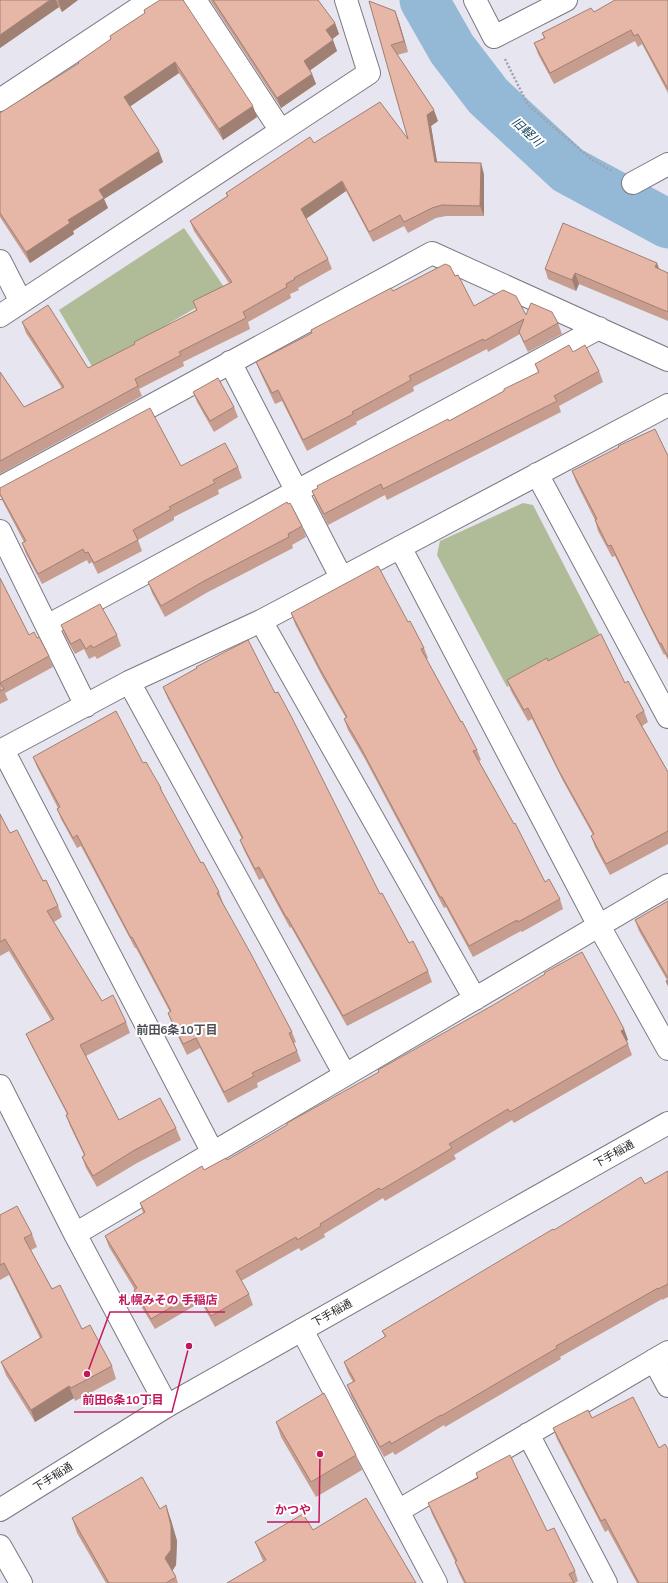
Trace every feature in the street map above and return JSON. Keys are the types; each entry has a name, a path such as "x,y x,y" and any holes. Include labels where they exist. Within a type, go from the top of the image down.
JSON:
{"street":[{"path":"0,100 151,0"},
{"path":"195,0 281,131"},
{"path":"0,316 369,72 346,0"},
{"path":"475,0 494,37 566,0"},
{"path":"633,183 668,164"},
{"path":"0,488 432,252 668,360"},
{"path":"0,262 21,302"},
{"path":"47,626 599,328"},
{"path":"230,362 341,577"},
{"path":"212,1153 1,751 129,682 261,621 341,577 668,405"},
{"path":"537,474 668,717"},
{"path":"0,531 7,562 47,626 86,706"},
{"path":"400,546 599,926 668,1049"},
{"path":"261,621 475,999"},
{"path":"129,682 345,1075"},
{"path":"75,1234 668,885"},
{"path":"0,1086 75,1234 167,1406"},
{"name":"下手稲通","path":"0,1510 167,1406 668,1123"},
{"path":"302,1330 436,1583"},
{"path":"398,1511 661,1356 668,1386"},
{"path":"528,1434 606,1583"},
{"path":"0,1546 21,1583"}],"path":[{"path":"494,37 528,105 590,159 633,183"}],"green space":[{"path":"184,228 226,290 93,368 59,310"},
{"path":"523,503 533,505 600,635 507,687 437,555 440,541"}],"building":[{"path":"0,0 50,0 0,35"},
{"path":"160,0 183,0 253,106 219,129 175,62 124,97 159,151 99,190 104,198 68,220 70,223 26,252 0,213 0,113 79,63 78,62 111,39 110,36 145,13 144,10"},
{"path":"213,0 318,0 335,23 326,30 333,40 304,61 312,74 277,98"},
{"path":"615,0 668,0 668,89 638,34 634,36 631,30 550,73 534,43 545,38 542,33 591,8 594,12"},
{"path":"369,1 395,11 404,41 391,45 434,110 427,115 435,162 481,163 480,206 442,205 432,208 404,222 400,215 369,232 342,181 301,209 328,259 294,278 295,279 286,284 287,287 243,312 246,318 179,352 181,355 135,379 138,386 0,461 0,372 24,407 64,387 22,322 48,305 88,368 135,344 134,342 197,310 193,301 232,282 190,221 228,196 226,193 310,137 314,143 380,102 408,139"},
{"path":"563,223 657,263 655,267 668,273 668,312 575,273 572,280 545,269"},
{"path":"445,264 450,266 455,276 458,275 474,306 503,290 516,296 526,315 531,303 552,312 558,323 524,342 519,332 524,319 484,341 483,339 409,376 411,380 352,412 353,414 303,440 278,390 272,393 256,362 312,333 311,330 391,288 393,291"},
{"path":"569,345 573,352 585,345 599,371 554,396 557,401 383,489 381,484 324,514 312,491 318,488 317,486 448,419 449,421 504,391 504,389 539,372 535,364"},
{"path":"218,378 234,407 210,421 193,392"},
{"path":"150,408 181,466 225,443 238,467 213,480 215,483 169,507 171,509 133,530 138,540 94,563 88,552 85,553 83,549 38,574 22,543 26,541 0,494 0,488"},
{"path":"655,429 668,456 668,657 645,615 611,545 608,546 595,520 597,519 572,471 619,447 618,446"},
{"path":"287,502 288,504 290,503 302,526 288,534 289,537 204,581 161,606 148,582"},
{"path":"378,566 408,622 410,621 424,648 421,649 477,750 473,751 514,824 515,823 545,882 549,879 560,899 469,946 442,897 440,897 344,719 347,717 291,613"},
{"path":"0,578 29,635 34,632 37,638 39,637 49,656 0,683"},
{"path":"100,604 117,635 93,648 91,645 86,649 80,639 71,644 61,625"},
{"path":"601,634 625,683 628,681 644,711 636,716 668,772 668,831 606,864 591,836 594,834 559,771 528,708 524,710 507,680 547,658 548,661"},
{"path":"248,640 275,693 278,692 291,716 380,894 382,893 409,943 413,941 428,971 343,1016 259,867 255,869 240,840 243,838 163,687 197,668 196,667"},
{"path":"0,683 4,689 0,691"},
{"path":"116,711 143,763 146,762 201,863 203,862 219,892 217,893 292,1032 289,1033 297,1051 252,1073 254,1076 224,1092 196,1038 183,1044 168,1013 171,1011 77,835 73,838 57,809 60,807 33,757"},
{"path":"0,814 10,833 17,830 43,881 46,880 58,906 47,911 102,1001 113,995 126,1022 80,1045 119,1120 160,1098 176,1128 133,1151 93,1176 82,1157 85,1155 66,1115 68,1114 26,1034 54,1019 5,939 0,942"},
{"path":"668,901 668,978 635,920"},
{"path":"582,952 624,1029 621,1031 628,1044 510,1112 508,1109 449,1144 452,1148 381,1190 379,1188 297,1240 296,1237 236,1271 249,1294 211,1316 197,1292 151,1319 134,1290 137,1288 105,1236 145,1212 140,1203 202,1166 204,1170 226,1158 227,1160 287,1125 287,1123 379,1072 378,1070 495,1004 545,974 544,973"},
{"path":"668,1171 668,1284 658,1288 556,1346 557,1348 441,1416 391,1444 390,1441 380,1447 347,1385 355,1381 344,1362 386,1336 382,1331 641,1177 645,1184"},
{"path":"17,1206 32,1234 24,1238 52,1289 60,1285 82,1329 90,1325 112,1366 71,1388 69,1386 31,1410 1,1362 42,1337 4,1263 0,1265 0,1215"},
{"path":"324,1393 356,1455 311,1482 276,1422"},
{"path":"633,1397 659,1448 665,1444 668,1449 668,1583 639,1583 605,1519 601,1521 553,1428 588,1410 592,1418"},
{"path":"510,1455 547,1531 554,1528 575,1571 569,1574 574,1583 466,1583 455,1562 457,1561 428,1503 478,1478 476,1473"},
{"path":"142,1477 160,1509 166,1505 171,1526 171,1550 165,1558 176,1577 166,1583 109,1583 72,1518"},
{"path":"366,1498 416,1583 227,1583 266,1560 255,1542 303,1514 313,1530"}],"waterway":[{"name":"旧軽川","path":"424,0 452,49 488,96 568,170 668,224"}],"place":[{"name":"前田6条10丁目","path":"189,1346"},
{"name":"札幌みその 手稲店","path":"87,1374"},
{"name":"かつや","path":"320,1454"}],"district":[{"name":"前田6条10丁目","path":"177,1030"}]}
